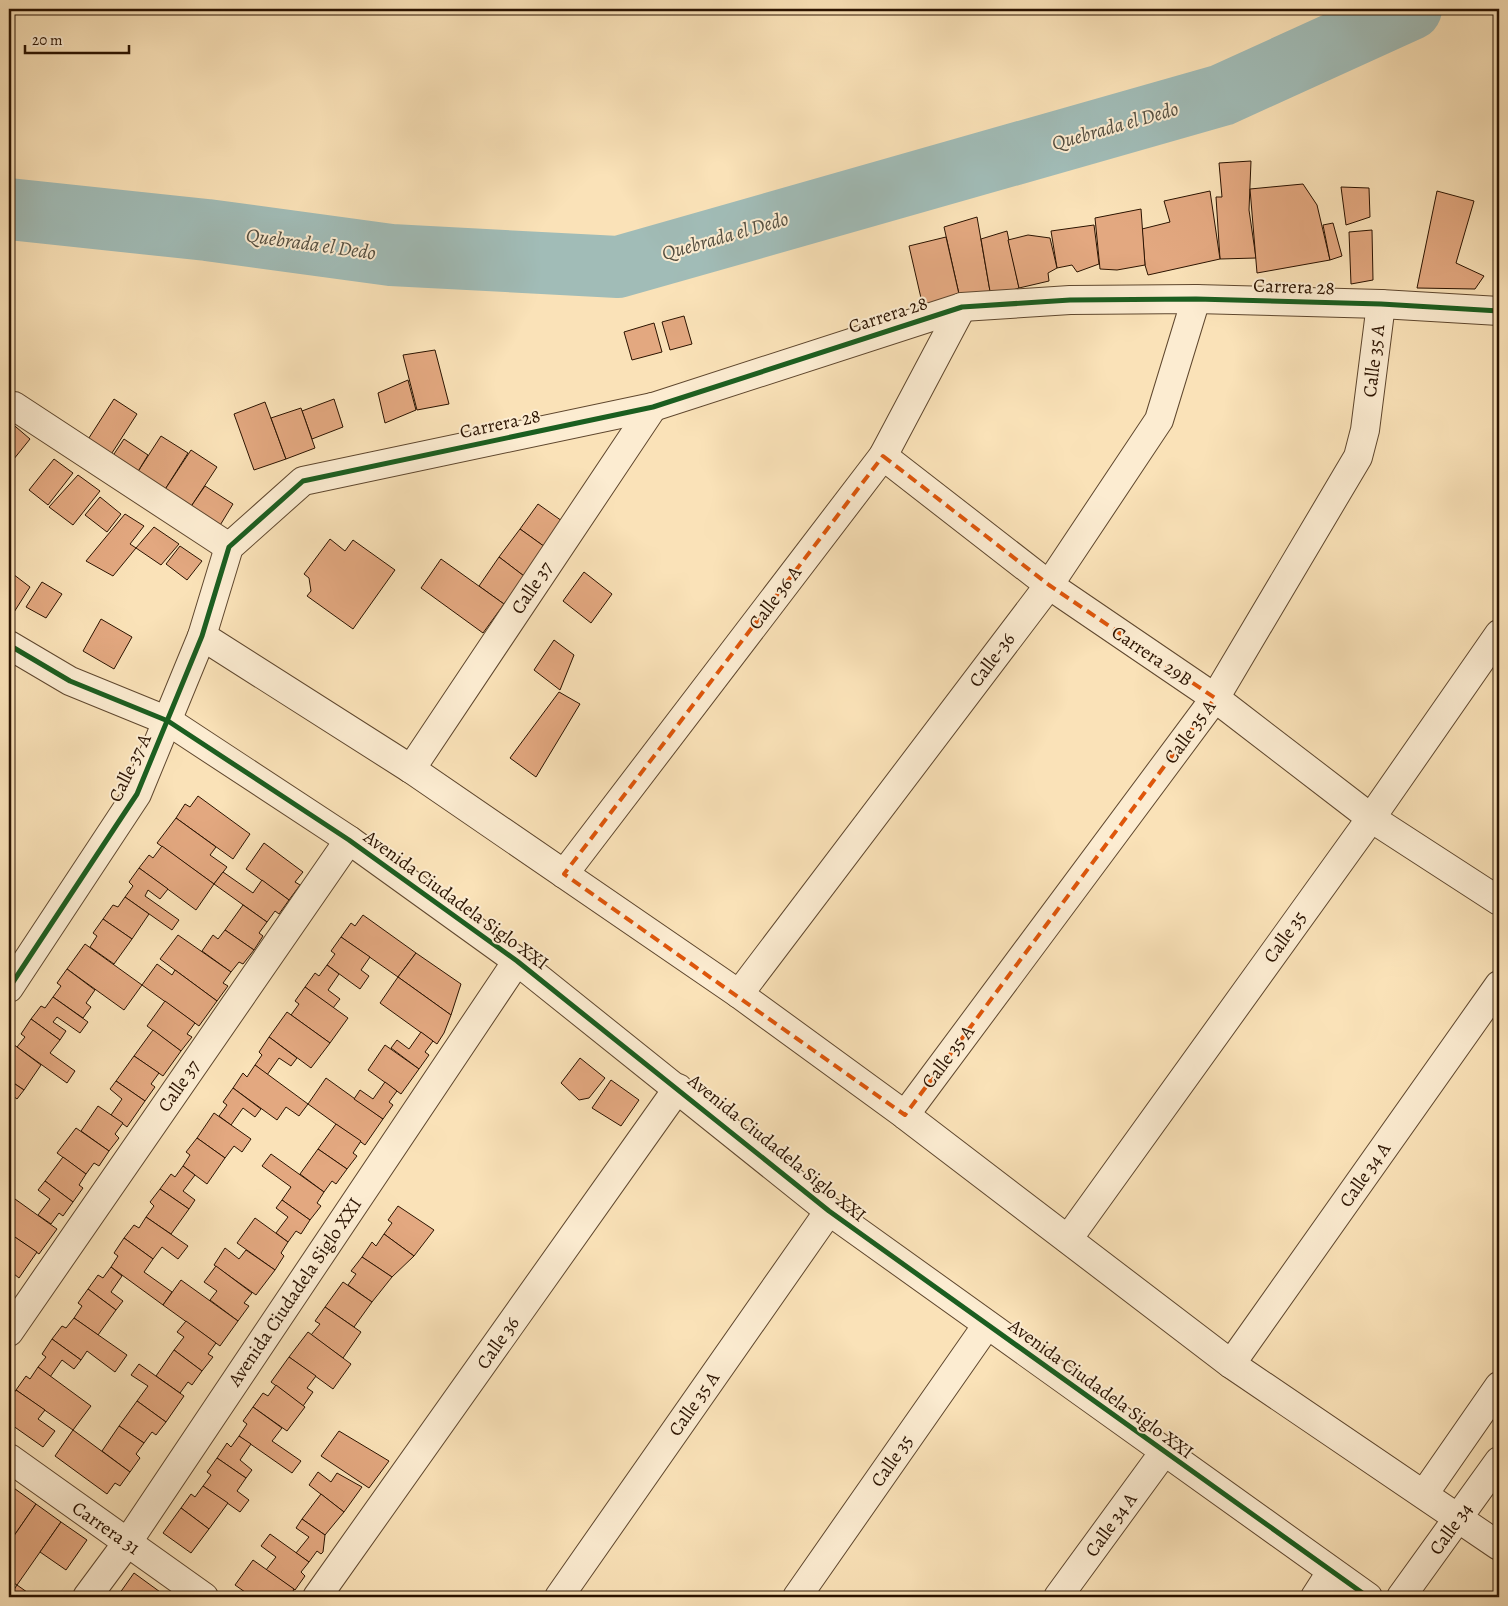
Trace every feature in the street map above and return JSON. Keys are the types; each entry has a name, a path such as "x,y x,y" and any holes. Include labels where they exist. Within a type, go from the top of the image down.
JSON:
{"street":[{"name":"Carrera 28","path":"229,547 303,481 653,407 962,307 1070,300 1196,299 1381,304 1499,311"},
{"name":"Calle-36","path":"739,994 1049,585 1159,420 1196,299"},
{"name":"Calle 35 A","path":"905,1114 1214,698 1358,457 1365,430 1381,304"},
{"name":"Calle 36 A","path":"564,874 883,456 962,307"},
{"path":"14,406 229,547"},
{"name":"Calle 37","path":"411,769 653,407"},
{"name":"Carrera 29B","path":"883,456 1049,585 1214,698 1371,818 1499,901"},
{"name":"Calle 37 A","path":"9,988 137,794 202,636 229,547"},
{"name":"Calle 35","path":"1068,1239 1371,818 1499,634"},
{"path":"202,636 411,769 739,994 905,1114 1231,1364 1499,1546"},
{"name":"Avenida Ciudadela Siglo XXI","path":"9,645 70,681 168,721 349,840 516,961 829,1210 1368,1597"},
{"name":"Calle 37","path":"9,1332 349,840"},
{"name":"Avenida Ciudadela Siglo XXI","path":"87,1597 127,1543 516,961"},
{"name":"Calle 34 A","path":"1231,1364 1499,985"},
{"name":"Calle 36","path":"317,1597 678,1088"},
{"name":"Calle 35 A","path":"559,1597 829,1210"},
{"name":"Calle 35","path":"797,1597 987,1325"},
{"path":"1424,1494 1499,1386"},
{"name":"Calle 34 A","path":"1058,1597 1164,1452"},
{"name":"Carrera 31","path":"9,1458 204,1597"},
{"name":"Calle 34","path":"1401,1597 1499,1461"},
{"path":"1315,1597 1331,1572"}],"highlighted area":[{"path":"883,456 1049,585 1215,698 905,1115 564,874"}],"building":[{"path":"1251,161 1249,210 1256,258 1220,259 1216,197 1222,197 1219,163"},
{"path":"1303,184 1317,205 1330,260 1257,273 1250,189"},
{"path":"1341,187 1369,188 1370,217 1346,225"},
{"path":"1210,191 1220,259 1148,275 1145,265 1142,229 1170,222 1164,201"},
{"path":"1437,191 1474,201 1456,263 1484,276 1475,289 1417,288"},
{"path":"1141,209 1145,265 1117,270 1100,269 1095,218"},
{"path":"977,217 991,297 961,303 944,227"},
{"path":"1333,223 1342,256 1330,260 1323,225"},
{"path":"1094,225 1099,264 1077,272 1072,265 1057,268 1051,231"},
{"path":"1372,230 1373,280 1351,284 1349,232"},
{"path":"1007,231 1019,288 991,297 981,239"},
{"path":"1028,235 1050,238 1057,268 1048,273 1049,281 1019,288 1008,240"},
{"path":"946,237 961,303 924,311 909,246"},
{"path":"684,316 692,344 670,350 662,322"},
{"path":"654,323 662,352 632,360 624,332"},
{"path":"435,350 449,404 417,410 403,355"},
{"path":"408,380 416,410 385,423 378,393"},
{"path":"114,399 137,414 110,456 87,441"},
{"path":"334,399 343,427 312,439 302,411"},
{"path":"265,402 286,459 254,470 234,414"},
{"path":"301,408 315,448 286,459 271,418"},
{"path":"9,421 30,439 9,465"},
{"path":"161,436 188,453 164,491 137,473"},
{"path":"124,439 148,455 137,473 112,457"},
{"path":"191,450 217,467 190,508 164,491"},
{"path":"54,459 73,473 48,505 29,490"},
{"path":"78,475 100,491 73,525 49,507"},
{"path":"205,486 233,504 219,527 190,508"},
{"path":"100,497 121,514 107,532 85,515"},
{"path":"538,504 562,521 545,547 520,529"},
{"path":"125,514 144,526 130,544 136,548 113,576 86,561"},
{"path":"154,527 179,544 161,565 136,548"},
{"path":"520,529 545,547 524,576 499,557"},
{"path":"330,539 345,551 353,540 395,570 353,629 307,596 311,591 309,578 304,574"},
{"path":"180,546 202,561 187,580 166,564"},
{"path":"499,557 524,576 504,604 479,586"},
{"path":"441,559 504,604 483,633 421,588"},
{"path":"9,571 30,587 9,620"},
{"path":"584,572 612,594 591,623 563,601"},
{"path":"42,582 62,594 46,618 26,607"},
{"path":"101,619 132,637 114,669 83,651"},
{"path":"554,640 574,655 560,690 534,670"},
{"path":"559,692 580,704 536,777 510,758"},
{"path":"198,796 250,834 233,859 176,818 185,804 190,807"},
{"path":"176,818 216,847 210,855 227,867 214,884 157,843"},
{"path":"264,843 303,872 295,882 300,885 289,900 246,869"},
{"path":"162,846 214,884 196,910 139,868 149,855 153,858"},
{"path":"139,868 168,889 160,899 148,890 145,896 179,920 172,930 125,897 133,886 129,882"},
{"path":"223,872 253,893 262,880 289,900 279,914 275,911 267,922 214,884"},
{"path":"125,897 149,914 132,939 103,919 113,905 118,907"},
{"path":"243,905 267,922 259,933 263,936 254,950 225,930"},
{"path":"363,915 416,953 398,977 341,937 351,923 355,926"},
{"path":"103,919 132,939 114,964 90,947 97,936 93,933"},
{"path":"225,930 254,950 243,964 239,962 231,972 202,951 213,935 218,939"},
{"path":"178,935 231,972 223,983 228,986 217,1001 160,959"},
{"path":"341,937 370,957 361,970 369,976 360,989 327,965 335,954 331,951"},
{"path":"85,944 142,985 124,1010 67,969"},
{"path":"416,953 461,984 451,1015 398,977"},
{"path":"157,964 172,975 175,970 217,1001 199,1026 142,985"},
{"path":"327,965 339,974 328,990 340,999 333,1008 305,987 315,973 319,976"},
{"path":"67,969 95,990 86,1003 91,1007 83,1018 53,997 61,986 57,983"},
{"path":"398,977 451,1015 444,1033 437,1044 380,1003"},
{"path":"305,987 348,1018 330,1043 291,1015 299,1004 295,1001"},
{"path":"53,997 88,1022 80,1033 57,1017 53,1022 66,1031 60,1040 31,1019 41,1006 45,1008"},
{"path":"165,1001 195,1023 187,1034 192,1037 181,1051 147,1026"},
{"path":"287,1012 330,1043 311,1068 269,1037"},
{"path":"31,1019 60,1040 50,1053 75,1071 67,1083 17,1047 25,1037 21,1034"},
{"path":"153,1030 181,1051 163,1076 134,1056"},
{"path":"421,1032 433,1041 425,1052 429,1055 419,1069 391,1048 397,1040 409,1049"},
{"path":"269,1037 297,1058 291,1066 279,1058 267,1075 255,1065 262,1055 259,1052"},
{"path":"13,1044 41,1065 24,1090 9,1080 9,1050"},
{"path":"385,1045 419,1069 401,1094 368,1070"},
{"path":"134,1056 159,1073 151,1084 155,1087 145,1101 116,1081"},
{"path":"580,1058 605,1078 589,1098 579,1100 561,1083"},
{"path":"255,1065 308,1104 299,1116 286,1107 277,1120 233,1088 243,1073 247,1077"},
{"path":"326,1078 383,1119 365,1145 308,1104"},
{"path":"9,1080 24,1090 17,1099 9,1093"},
{"path":"611,1080 639,1100 621,1126 592,1108"},
{"path":"116,1081 145,1101 127,1127 111,1115 122,1099 110,1089"},
{"path":"385,1082 397,1091 389,1102 393,1105 383,1119 354,1099 360,1090 373,1099"},
{"path":"233,1088 261,1109 255,1117 243,1108 231,1125 219,1116 227,1105 223,1102"},
{"path":"98,1106 123,1123 115,1134 119,1138 109,1151 81,1131"},
{"path":"214,1113 251,1139 242,1152 234,1146 225,1158 197,1138"},
{"path":"336,1124 361,1141 353,1153 357,1156 347,1169 318,1149"},
{"path":"76,1128 109,1151 99,1166 94,1163 86,1174 57,1153"},
{"path":"197,1138 225,1158 207,1184 183,1166 190,1155 186,1152"},
{"path":"318,1149 347,1169 336,1184 332,1181 324,1192 300,1174"},
{"path":"271,1154 324,1192 317,1203 321,1206 310,1220 282,1200 291,1187 262,1166"},
{"path":"63,1157 86,1174 79,1185 83,1188 73,1202 45,1181"},
{"path":"183,1166 195,1175 183,1191 195,1200 189,1209 160,1189 171,1174 175,1177"},
{"path":"45,1181 73,1202 63,1216 59,1213 51,1224 38,1215 50,1199 38,1190"},
{"path":"160,1189 189,1209 171,1234 146,1217 154,1206 150,1202"},
{"path":"15,1199 57,1229 39,1254 9,1233 9,1208"},
{"path":"282,1200 310,1220 301,1234 296,1231 288,1242 276,1233 288,1217 276,1208"},
{"path":"398,1206 434,1230 414,1256 384,1234 392,1223 388,1220"},
{"path":"146,1217 188,1246 178,1259 162,1247 153,1259 124,1238 134,1225 139,1228"},
{"path":"255,1218 288,1242 281,1253 284,1256 275,1270 237,1243"},
{"path":"9,1233 37,1252 19,1278 9,1270"},
{"path":"384,1234 414,1256 392,1277 362,1257 372,1242 376,1246"},
{"path":"124,1238 153,1259 144,1272 172,1292 163,1305 111,1267 118,1256 114,1253"},
{"path":"225,1248 239,1259 246,1250 275,1270 256,1295 214,1265"},
{"path":"362,1257 392,1277 372,1302 348,1285 356,1274 351,1271"},
{"path":"216,1266 252,1293 244,1303 249,1306 238,1321 210,1300 217,1291 204,1282"},
{"path":"111,1267 122,1276 111,1292 123,1301 116,1310 88,1289 98,1275 103,1278"},
{"path":"181,1280 238,1321 220,1346 163,1305"},
{"path":"343,1282 372,1302 354,1327 325,1307"},
{"path":"88,1289 116,1310 98,1335 74,1318 82,1306 78,1303"},
{"path":"325,1307 361,1332 343,1358 311,1335 320,1324 315,1321"},
{"path":"74,1318 127,1355 115,1372 87,1351 81,1360 52,1339 62,1326 66,1328"},
{"path":"186,1321 216,1343 208,1354 213,1357 202,1371 174,1350 184,1337 177,1332"},
{"path":"308,1332 351,1364 333,1389 289,1357"},
{"path":"52,1339 81,1360 74,1369 62,1360 50,1377 38,1367 46,1357 42,1354"},
{"path":"174,1350 202,1371 192,1385 188,1382 180,1393 156,1376"},
{"path":"289,1357 316,1376 307,1388 313,1392 303,1406 271,1382"},
{"path":"139,1364 184,1396 166,1422 137,1401 148,1386 131,1375"},
{"path":"38,1367 91,1406 73,1430 16,1390 26,1376 30,1379"},
{"path":"276,1385 305,1407 287,1431 253,1407 263,1393 268,1396"},
{"path":"16,1390 45,1410 38,1419 55,1431 43,1447 9,1423 9,1400"},
{"path":"137,1401 166,1422 156,1435 152,1432 144,1443 119,1426"},
{"path":"253,1407 282,1428 272,1441 301,1461 292,1473 239,1436 247,1424 243,1421"},
{"path":"119,1426 144,1443 136,1454 140,1458 130,1472 102,1451"},
{"path":"73,1430 130,1472 120,1486 115,1483 107,1494 55,1456"},
{"path":"339,1431 389,1461 369,1488 321,1456"},
{"path":"239,1436 251,1444 240,1460 252,1470 246,1478 217,1458 227,1443 231,1447"},
{"path":"217,1458 246,1478 237,1491 249,1500 240,1512 203,1486 211,1475 207,1472"},
{"path":"318,1472 331,1482 337,1473 362,1487 344,1512 309,1485"},
{"path":"11,1486 36,1504 9,1543 9,1489"},
{"path":"203,1486 228,1503 209,1529 181,1508 191,1494 195,1497"},
{"path":"321,1494 344,1512 325,1535 302,1519"},
{"path":"36,1504 61,1522 17,1585 9,1580 9,1543"},
{"path":"181,1508 209,1529 191,1553 163,1533"},
{"path":"302,1519 325,1535 323,1552 321,1554 317,1551 309,1562 296,1553 309,1537 296,1528"},
{"path":"61,1522 87,1540 66,1570 40,1552"},
{"path":"270,1534 309,1562 301,1572 305,1576 295,1590 266,1570 276,1557 261,1546"},
{"path":"253,1560 294,1589 290,1597 252,1597 235,1585"},
{"path":"134,1573 167,1597 117,1597"},
{"path":"17,1585 34,1597 9,1597"}],"waterway":[{"name":"Quebrada el Dedo","path":"9,209 207,230 391,255 618,267 1222,95 1411,9"}],"cycle path":[{"path":"9,988 137,794 202,636 229,547 303,481 653,407 962,307 1070,300 1196,299 1381,304 1499,311"},
{"path":"9,645 70,681 168,721 349,840 517,961 829,1211 1368,1597"}]}
